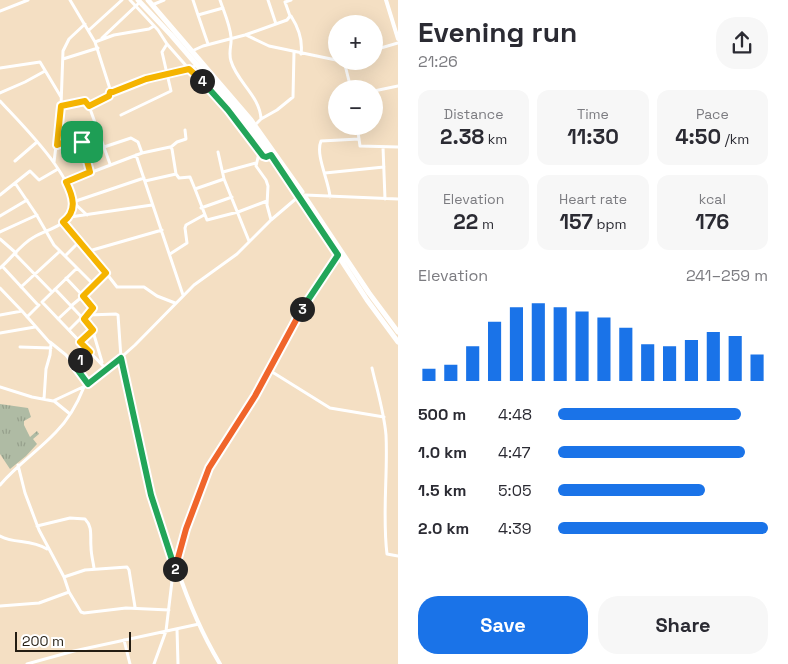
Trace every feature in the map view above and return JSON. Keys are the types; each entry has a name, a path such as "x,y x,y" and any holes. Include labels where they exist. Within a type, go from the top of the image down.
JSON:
{"main road":[{"path":"150,2 255,125 369,293 398,332"},
{"path":"138,3 165,28 247,123 302,196 338,255 398,342"}],"street":[{"path":"0,11 28,0"},
{"path":"70,0 98,48 110,92 109,96 89,106"},
{"path":"89,30 122,0"},
{"path":"130,0 138,3 167,44 228,110 259,152 264,157 271,155"},
{"path":"150,2 164,0"},
{"path":"193,0 208,44"},
{"path":"220,0 232,38 231,60 256,101 261,119"},
{"path":"268,0 276,24"},
{"path":"291,0 284,1 301,40 301,54"},
{"path":"386,0 398,39"},
{"path":"100,40 138,3"},
{"path":"198,15 222,8"},
{"path":"192,51 208,44 245,35 276,24 287,20 290,16"},
{"path":"54,162 62,98 63,51 69,39 85,24"},
{"path":"95,42 114,35 149,29 154,26"},
{"path":"160,34 165,28"},
{"path":"245,35 265,45 328,59"},
{"path":"383,47 398,43"},
{"path":"121,116 170,92 162,52 167,44"},
{"path":"63,59 98,48"},
{"path":"255,125 293,97 294,52"},
{"path":"0,68 40,62 62,98"},
{"path":"110,92 146,79 189,69 197,65"},
{"path":"0,93 45,71"},
{"path":"383,89 398,86"},
{"path":"0,101 54,162 66,182 73,202 72,212 69,217 46,232 30,239 1,267 38,306"},
{"path":"61,106 85,101 89,106 110,164"},
{"path":"82,129 90,172"},
{"path":"66,182 142,153 171,147 177,142 186,140 185,130"},
{"path":"358,135 360,146 398,147"},
{"path":"104,147 132,138 138,142 142,153"},
{"path":"330,197 319,148 321,141 359,139"},
{"path":"15,161 37,142"},
{"path":"57,145 65,142 83,142"},
{"path":"171,147 176,174 179,178 190,177 206,220 238,212 267,201"},
{"path":"383,147 385,198"},
{"path":"218,152 224,179 250,241"},
{"path":"259,152 256,163 268,186 267,201 272,220"},
{"path":"136,155 183,295"},
{"path":"223,172 256,163"},
{"path":"326,173 384,167"},
{"path":"0,195 30,171 39,180 58,169"},
{"path":"73,202 144,179 176,174"},
{"path":"195,189 224,179"},
{"path":"15,182 60,252 94,285"},
{"path":"53,401 86,385 107,370 194,285 237,254 272,220 302,196 398,198"},
{"path":"201,208 232,197"},
{"path":"0,216 27,200"},
{"path":"73,202 87,214"},
{"path":"69,217 152,206"},
{"path":"0,232 37,215"},
{"path":"170,254 187,243 186,225 204,215"},
{"path":"63,222 117,287 144,286 157,296 175,303"},
{"path":"89,251 162,230"},
{"path":"0,239 52,292"},
{"path":"65,256 80,241"},
{"path":"21,287 60,252"},
{"path":"149,664 155,663 166,631 172,581 186,529 209,468 246,412 298,316 338,255"},
{"path":"27,317 77,268"},
{"path":"58,319 106,273"},
{"path":"66,278 93,308 88,315 69,330"},
{"path":"0,288 36,327 62,351 74,365 86,385"},
{"path":"55,289 93,330 102,365"},
{"path":"42,302 107,370"},
{"path":"0,314 22,311"},
{"path":"88,315 118,314 121,358 151,495 176,567 199,624 220,664"},
{"path":"0,333 36,327"},
{"path":"80,342 93,330"},
{"path":"44,399 46,369 52,348 50,341"},
{"path":"20,347 52,348"},
{"path":"74,365 90,352"},
{"path":"372,368 384,417 387,479 384,520 386,548 388,555 398,556"},
{"path":"270,370 330,408 384,417"},
{"path":"0,485 18,466 57,432 70,414 86,385"},
{"path":"0,387 53,401 70,414"},
{"path":"18,466 37,526 79,610 84,614 126,608 168,610"},
{"path":"37,526 70,518 86,518 91,530 91,550 94,568"},
{"path":"0,536 35,543 49,550"},
{"path":"64,577 94,568 125,566 128,568 135,608"},
{"path":"0,606 39,603 69,592"},
{"path":"168,618 171,626 176,630 178,664"},
{"path":"27,664 74,651 199,624"},
{"path":"124,640 130,664"}],"green space":[{"path":"0,404 28,408 31,417 24,421 24,425 30,437 37,431 39,434 33,439 37,444 10,469 0,454"}],"route":[{"path":"189,69 211,90 263,156 271,155 298,195 298,199 302,200 338,255 309,297 246,412 211,464 186,529 175,569 151,495 121,358 88,384 74,365 90,352 80,342 93,330 84,319 93,308 83,296 106,273 63,222 72,212 73,202 66,182 90,172 84,143 82,142 65,142 57,145 61,106 86,101 89,106 109,96 110,92 112,93 146,79 189,69"}]}
